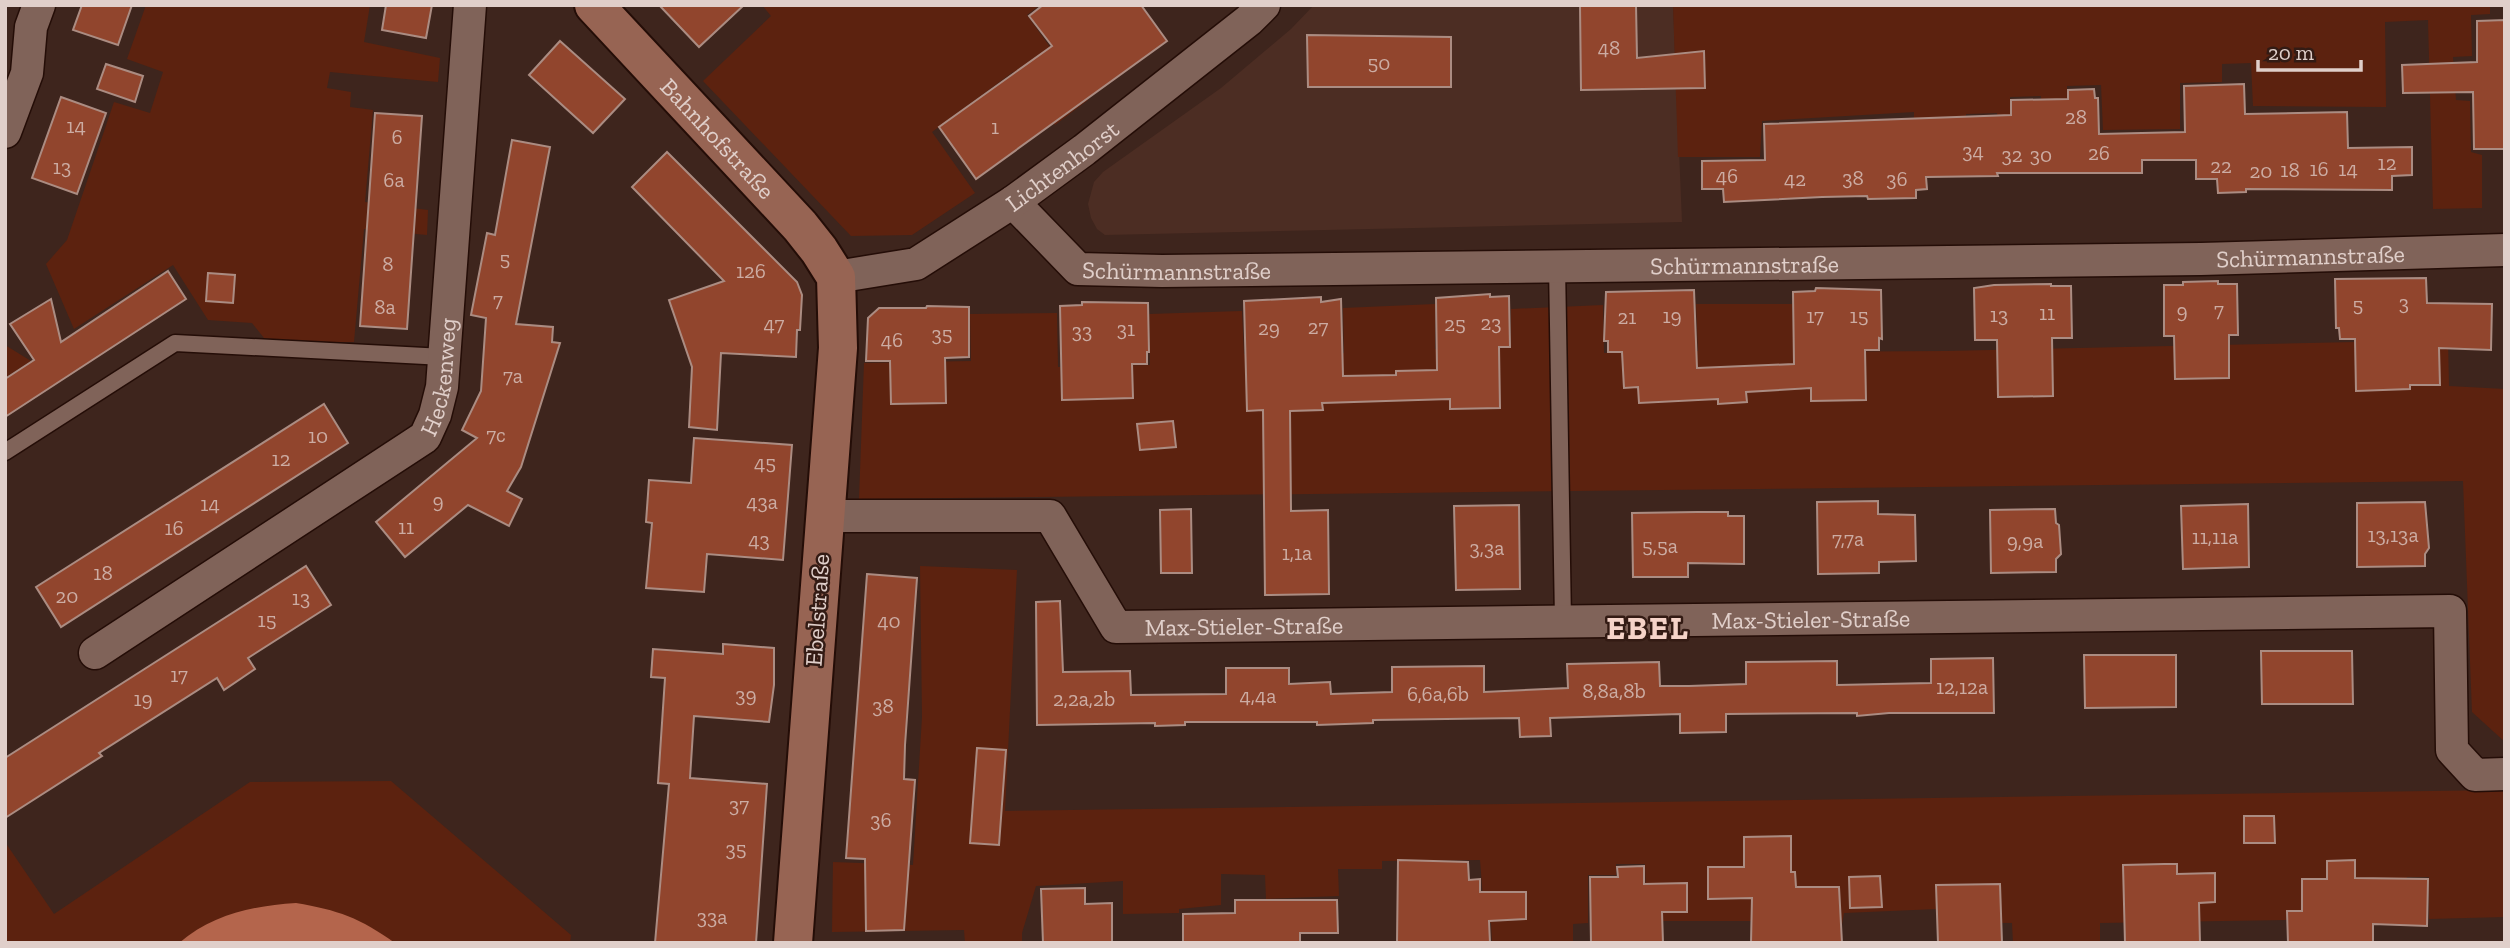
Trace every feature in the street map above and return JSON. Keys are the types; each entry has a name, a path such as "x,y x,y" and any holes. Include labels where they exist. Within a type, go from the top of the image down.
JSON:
{"street":[{"path":"5,132 27,73 31,27 39,5"},
{"name":"Heckenweg","path":"95,653 425,437 435,415 442,387 470,5"},
{"name":"Bahnhofstraße","path":"594,5 800,226 836,277"},
{"name":"Lichtenhorst","path":"836,277 916,264 1013,202 1084,150 1250,20 1264,5"},
{"name":"Schürmannstraße","path":"1013,202 1078,269 1162,271 2201,259 2505,250"},
{"name":"Ebelstraße","path":"793,943 838,348 836,277"},
{"name":"Max-Stieler-Straße","path":"824,516 1050,516 1116,627 2450,611 2452,750 2475,775 2505,774"}],"lane":[{"path":"1557,265 1563,621"},
{"path":"5,452 175,344 444,357"}],"shaded area":[{"path":"146,5 370,5 364,42 440,58 438,82 330,72 327,88 351,92 350,107 373,110 365,202 428,210 427,235 364,229 354,342 268,343 252,323 208,320 173,265 74,329 46,264 67,240 114,102 150,113 163,72 127,59"},
{"path":"762,5 1040,5 1027,15 1088,100 1055,125 1013,72 932,132 975,193 912,235 851,236 703,81 771,16"},
{"path":"1314,5 1673,5 1682,222 1105,235 1097,229 1088,204 1094,182 1103,172 1221,88 1291,29"},
{"path":"1673,5 2490,5 2490,14 2471,15 2472,56 2453,57 2456,100 2470,101 2471,152 2482,155 2482,208 2433,209 2428,20 2385,22 2386,107 2253,106 2251,63 2222,64 2222,82 2180,83 2180,129 2103,130 2101,85 2067,86 2068,133 2042,134 2041,96 2010,97 2011,134 1999,135 1997,113 1966,114 1966,134 1914,130 1914,112 1762,121 1760,157 1678,157"},
{"path":"1435,304 1435,349 1511,348 1511,309 1603,305 1604,353 1698,351 1696,304 1792,304 1794,352 2448,340 2449,386 2505,389 2505,742 2472,712 2463,481 859,499 864,363 971,361 970,314 1057,313 1058,367 1150,365 1149,314 1242,311 1244,354 1344,353 1343,308"},
{"path":"5,345 31,361 5,378"},
{"path":"920,566 1017,570 1005,811 2505,790 2505,917 2429,919 2429,877 2407,877 2405,918 2286,910 2286,920 2100,923 2100,943 2013,943 2012,923 1938,922 1937,909 1844,913 1841,930 1785,921 1647,921 1645,864 1616,864 1616,875 1588,875 1588,923 1573,924 1573,943 1492,943 1491,923 1485,922 1480,860 1382,861 1382,869 1338,869 1339,896 1266,899 1265,875 1221,874 1221,905 1179,909 1179,913 1123,914 1123,881 1036,886 1022,933 1022,943 965,943 964,930 832,932 833,862 913,865 922,717"},
{"path":"391,781 571,935 570,943 5,943 5,842 54,914 250,782"},
{"path":"296,903 348,916 395,943 179,943 219,918 264,906"}],"building":[{"path":"82,5 132,5 118,45 73,30"},
{"path":"386,5 432,5 426,38 382,30"},
{"path":"659,5 744,5 699,47"},
{"path":"1043,5 1141,5 1167,41 976,179 939,127 1052,46 1029,16"},
{"path":"1580,5 1636,5 1637,58 1704,51 1705,88 1581,90"},
{"path":"2505,20 2505,149 2474,149 2473,92 2403,93 2402,65 2477,62 2477,21"},
{"path":"1307,35 1451,37 1451,87 1308,87"},
{"path":"560,41 625,99 593,133 529,75"},
{"path":"106,64 143,76 135,102 97,89"},
{"path":"2244,84 2245,114 2347,112 2348,148 2412,147 2412,175 2392,176 2392,190 2246,189 2246,192 2218,193 2217,179 2196,179 2196,160 2142,160 2142,173 1997,173 1998,176 1926,177 1927,189 1916,190 1916,198 1868,199 1867,196 1724,202 1723,189 1702,189 1702,161 1765,160 1764,124 2011,115 2011,100 2068,99 2068,90 2094,89 2095,98 2098,98 2099,134 2185,132 2184,86"},
{"path":"61,97 106,113 77,194 32,178"},
{"path":"375,113 422,116 407,329 360,326"},
{"path":"512,140 550,147 516,324 553,327 552,342 560,343 521,467 507,491 522,499 509,526 468,505 405,557 376,522 477,438 462,430 481,391 486,318 471,315 487,233 495,235"},
{"path":"667,152 797,282 802,295 796,357 721,353 717,430 689,427 692,367 669,300 724,281 632,187"},
{"path":"168,271 186,299 5,417 5,379 34,360 10,324 51,299 61,342"},
{"path":"208,273 235,275 233,303 206,301"},
{"path":"2426,278 2427,303 2492,304 2491,350 2439,348 2440,385 2410,385 2410,389 2356,391 2355,339 2340,339 2339,328 2336,328 2335,279"},
{"path":"2218,281 2218,284 2237,284 2238,335 2229,335 2229,378 2175,379 2174,336 2164,336 2164,285"},
{"path":"2051,284 2071,286 2072,338 2052,338 2053,396 1998,397 1997,340 1975,340 1974,288"},
{"path":"1816,288 1881,290 1882,339 1879,338 1879,350 1865,350 1866,400 1811,401 1811,388 1746,392 1747,402 1718,404 1718,399 1639,403 1638,387 1624,388 1622,352 1608,352 1608,341 1604,341 1606,292 1694,290 1697,368 1794,364 1793,292 1815,291"},
{"path":"1490,294 1490,297 1509,296 1510,347 1499,347 1500,408 1450,409 1450,399 1322,403 1323,410 1290,411 1291,511 1328,510 1329,594 1265,595 1263,410 1247,411 1244,301 1321,297 1321,302 1341,299 1343,376 1396,375 1396,371 1437,370 1436,298"},
{"path":"1082,302 1148,303 1149,352 1147,364 1132,364 1133,398 1062,400 1060,306 1082,305"},
{"path":"969,307 969,357 945,358 946,403 891,404 890,361 866,361 868,318 879,308"},
{"path":"324,404 348,443 61,627 36,587"},
{"path":"1173,421 1176,447 1140,450 1137,424"},
{"path":"694,438 792,445 783,560 707,554 704,592 646,588 652,523 646,522 649,480 691,483"},
{"path":"1878,501 1878,514 1915,515 1916,561 1879,562 1879,573 1818,574 1817,502"},
{"path":"2425,502 2429,548 2425,554 2425,566 2357,567 2357,503"},
{"path":"2248,504 2249,567 2183,569 2181,506"},
{"path":"1519,505 1520,589 1456,590 1454,506"},
{"path":"1191,509 1192,573 1161,573 1160,510"},
{"path":"2055,509 2061,554 2056,559 2056,572 1991,573 1990,510"},
{"path":"1728,512 1728,516 1744,516 1744,564 1688,563 1688,577 1633,577 1632,513"},
{"path":"306,566 331,605 248,658 255,669 224,690 217,678 99,753 102,756 5,818 5,758"},
{"path":"867,574 917,578 905,745 904,779 915,780 904,930 866,931 865,859 846,858"},
{"path":"1060,601 1063,672 1130,671 1131,695 1226,694 1226,668 1289,668 1289,684 1330,682 1331,694 1392,692 1392,667 1484,666 1484,692 1568,688 1567,664 1659,662 1660,686 1689,686 1746,684 1746,662 1837,661 1837,685 1931,683 1931,659 1993,658 1994,713 1889,713 1857,716 1857,713 1726,714 1726,732 1680,733 1680,714 1550,718 1551,736 1520,737 1519,718 1373,720 1373,723 1317,725 1317,722 1185,722 1185,725 1155,726 1155,723 1037,725 1036,602"},
{"path":"723,644 774,648 774,685 769,722 694,716 690,778 767,784 756,943 655,943 669,784 658,783 665,678 651,677 653,649 723,654"},
{"path":"2261,651 2352,651 2353,704 2262,704"},
{"path":"2084,655 2176,655 2176,707 2085,708"},
{"path":"977,748 1006,750 999,845 970,843"},
{"path":"2244,816 2274,816 2275,843 2244,843"},
{"path":"1791,836 1791,872 1795,872 1796,887 1839,887 1842,943 1751,943 1752,898 1708,899 1708,867 1744,867 1744,837"},
{"path":"1398,860 1468,862 1469,880 1480,879 1480,892 1526,892 1526,919 1489,921 1490,943 1397,943"},
{"path":"2355,860 2355,878 2428,879 2427,926 2373,924 2373,943 2288,943 2287,911 2302,911 2302,879 2327,879 2327,861"},
{"path":"2177,864 2177,874 2215,873 2215,902 2199,903 2200,943 2125,943 2123,865"},
{"path":"1644,866 1644,884 1687,883 1687,912 1662,912 1663,943 1591,943 1590,877 1618,877 1617,867"},
{"path":"1880,876 1882,907 1850,908 1849,877"},
{"path":"2000,884 2002,943 1938,943 1936,885"},
{"path":"1085,888 1085,904 1112,903 1112,943 1043,943 1041,889"},
{"path":"1235,900 1337,900 1338,933 1300,933 1300,943 1183,943 1183,914 1235,913"}],"district":[{"name":"EBEL","path":"1648,628"}]}
